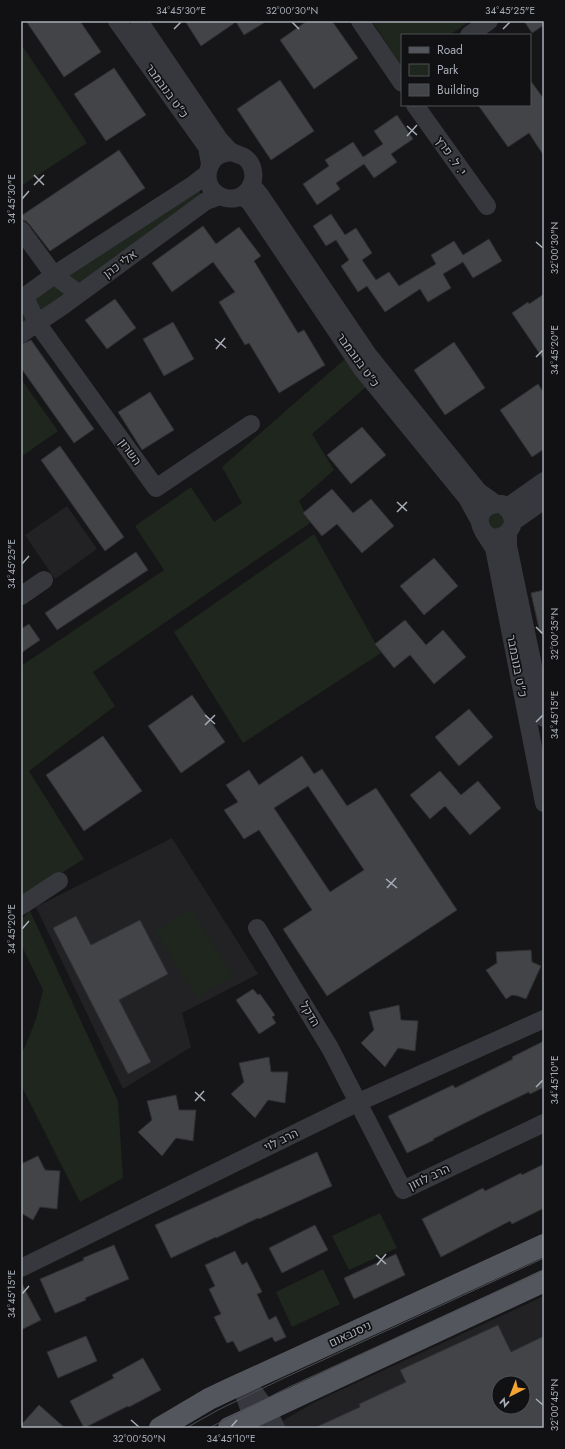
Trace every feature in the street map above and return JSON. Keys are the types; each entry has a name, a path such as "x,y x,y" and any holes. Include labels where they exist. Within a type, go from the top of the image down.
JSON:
{"main road":[{"name":"ניסנבאום","path":"160,1428 209,1399 544,1245"},
{"path":"229,1428 263,1421 544,1281"}],"street":[{"name":"כ\"ט בנובמבר","path":"117,21 207,146 208,169"},
{"name":"כ\"ט בנובמבר","path":"139,21 219,139 232,152"},
{"path":"360,21 401,82"},
{"path":"470,34 489,21"},
{"name":"י. ל. פרץ","path":"416,106 487,206"},
{"path":"22,303 54,275 194,184 208,169 215,157 222,153 232,152 242,155 251,164 254,172 246,191 228,199 212,191 208,182 208,169"},
{"name":"כ\"ט בנובמבר","path":"544,718 508,546 506,517 478,491 369,356 260,194 246,191 249,201 362,369 467,498 494,548 544,803"},
{"name":"אלי כהן","path":"21,334 80,294 206,201 220,196"},
{"path":"21,230 54,275 80,294"},
{"path":"54,275 64,305"},
{"name":"השרון","path":"22,303 156,488 251,424"},
{"path":"506,517 490,505 484,510 481,526 491,537 496,538 502,536 506,517 544,481"},
{"path":"506,517 544,500"},
{"path":"21,596 44,580"},
{"path":"21,906 59,881"},
{"name":"הדקל","path":"258,928 330,1048 359,1102"},
{"name":"הרב לוי","path":"21,1268 359,1102 544,1019"},
{"name":"הרב לוזון","path":"359,1102 403,1190 544,1123"},
{"path":"244,1383 245,1397 263,1421"}],"shaded area":[{"path":"67,506 97,549 55,579 25,535"},
{"path":"172,838 258,974 182,1013 191,1047 123,1089 36,907"},
{"path":"544,1296 544,1428 270,1428 315,1402"}],"green space":[{"path":"372,21 470,21 451,34 401,34 401,66"},
{"path":"23,47 87,143 21,186 21,48"},
{"path":"194,184 206,201 21,334 21,299"},
{"path":"346,358 366,387 312,434 334,470 299,501 310,523 93,672 115,706 29,771 84,859 21,898 21,666 164,570 135,526 191,487 214,522 242,503 222,467"},
{"path":"21,379 58,431 22,456 21,455"},
{"path":"503,510 506,526 491,531 485,514"},
{"path":"314,534 381,653 243,743 174,632"},
{"path":"191,909 233,976 197,998 155,931"},
{"path":"30,911 118,1101 123,1178 80,1202 21,1085 21,1052 25,1047 36,1019 43,990 21,944 21,920"},
{"path":"380,1213 397,1248 349,1270 332,1236"},
{"path":"323,1269 340,1304 292,1327 276,1292"}],"building":[{"path":"26,21 80,21 101,52 64,77"},
{"path":"185,21 267,21 244,35 236,22 201,46"},
{"path":"307,21 332,21 358,58 314,89 280,40"},
{"path":"524,21 544,21 544,25 532,33"},
{"path":"114,68 146,115 106,141 74,94"},
{"path":"280,80 314,131 271,160 237,109"},
{"path":"531,81 544,99 544,156 529,133 508,147 479,106 531,106"},
{"path":"397,115 413,139 391,154 397,162 374,178 364,164 336,183 340,189 317,205 303,184 329,166 325,160 353,142 363,157 383,144 374,131"},
{"path":"119,150 145,188 50,251 29,224 26,221 21,220 21,216"},
{"path":"331,214 345,235 356,228 372,253 362,260 376,280 389,272 399,286 436,264 431,255 454,241 463,255 489,239 502,261 473,278 463,262 443,274 451,288 428,302 420,289 385,312 367,286 358,292 341,266 349,260 336,240 326,246 313,226"},
{"path":"203,226 216,244 239,227 261,256 254,261 298,333 304,330 325,365 279,393 249,343 245,345 219,302 235,292 213,262 172,292 152,263"},
{"path":"544,294 544,360 512,313 528,302 529,304"},
{"path":"115,299 136,328 107,349 85,320"},
{"path":"173,322 194,359 164,376 143,339"},
{"path":"31,340 94,429 74,443 21,368 21,344"},
{"path":"454,342 485,388 445,415 414,370"},
{"path":"538,384 544,393 544,449 532,457 500,410"},
{"path":"150,392 174,430 142,450 118,412"},
{"path":"362,427 386,455 351,484 327,455"},
{"path":"60,446 124,537 105,551 41,460"},
{"path":"332,489 353,513 371,499 394,526 362,553 337,524 322,536 303,513"},
{"path":"136,552 148,570 57,630 45,613"},
{"path":"434,558 458,586 424,615 400,586"},
{"path":"544,590 544,633 540,633 531,593"},
{"path":"405,620 426,645 443,630 466,657 434,684 410,655 394,668 375,644"},
{"path":"29,624 40,640 21,653 21,629"},
{"path":"192,695 225,742 181,773 148,726"},
{"path":"469,709 493,737 459,766 435,737"},
{"path":"103,736 142,791 84,831 46,775"},
{"path":"302,756 314,774 322,769 347,806 376,788 457,910 327,996 283,929 312,910 259,830 244,839 224,810 238,802 226,785 249,770 259,785","holes":["308,786 364,870 330,892 274,808"]},
{"path":"440,771 461,795 478,781 501,808 470,835 445,806 430,819 410,795"},
{"path":"76,916 91,945 140,920 168,974 119,1000 151,1062 128,1074 53,928"},
{"path":"531,950 532,962 541,966 526,999 512,995 506,999 486,970 497,963 496,952"},
{"path":"253,989 258,995 260,994 275,1015 272,1017 276,1023 259,1034 236,1000"},
{"path":"399,1005 401,1020 418,1021 415,1051 398,1048 385,1067 361,1043 374,1030 369,1012"},
{"path":"544,1041 544,1087 530,1094 529,1092 487,1112 407,1153 388,1116 453,1085 455,1088 513,1059 512,1057"},
{"path":"269,1057 271,1072 288,1072 285,1103 268,1100 255,1118 231,1094 244,1082 239,1063"},
{"path":"176,1095 179,1110 196,1110 193,1141 176,1138 162,1156 138,1132 152,1120 147,1101"},
{"path":"317,1152 332,1186 171,1258 155,1225"},
{"path":"38,1156 45,1170 60,1171 57,1209 40,1207 33,1220 21,1213 21,1164"},
{"path":"544,1164 544,1208 512,1224 510,1221 441,1257 422,1219 483,1188 485,1191 521,1173 522,1175"},
{"path":"315,1225 328,1250 282,1273 269,1248"},
{"path":"114,1245 129,1279 55,1313 40,1279"},
{"path":"235,1251 242,1265 247,1262 262,1292 257,1294 269,1320 276,1316 286,1337 275,1342 272,1337 239,1352 233,1341 227,1343 214,1317 221,1314 209,1289 215,1286 205,1265"},
{"path":"396,1254 405,1275 354,1299 344,1278"},
{"path":"21,1282 41,1320 21,1330"},
{"path":"498,1325 511,1352 544,1336 544,1428 314,1428 360,1407 359,1404 406,1382 400,1370"},
{"path":"86,1336 97,1361 58,1378 47,1352"},
{"path":"143,1358 161,1390 84,1428 70,1401 114,1378 112,1375"},
{"path":"39,1405 65,1428 21,1428 21,1425"}],"tram line":[{"path":"186,1428 218,1410 284,1378 544,1258"},
{"path":"209,1428 289,1387 544,1270"}]}
